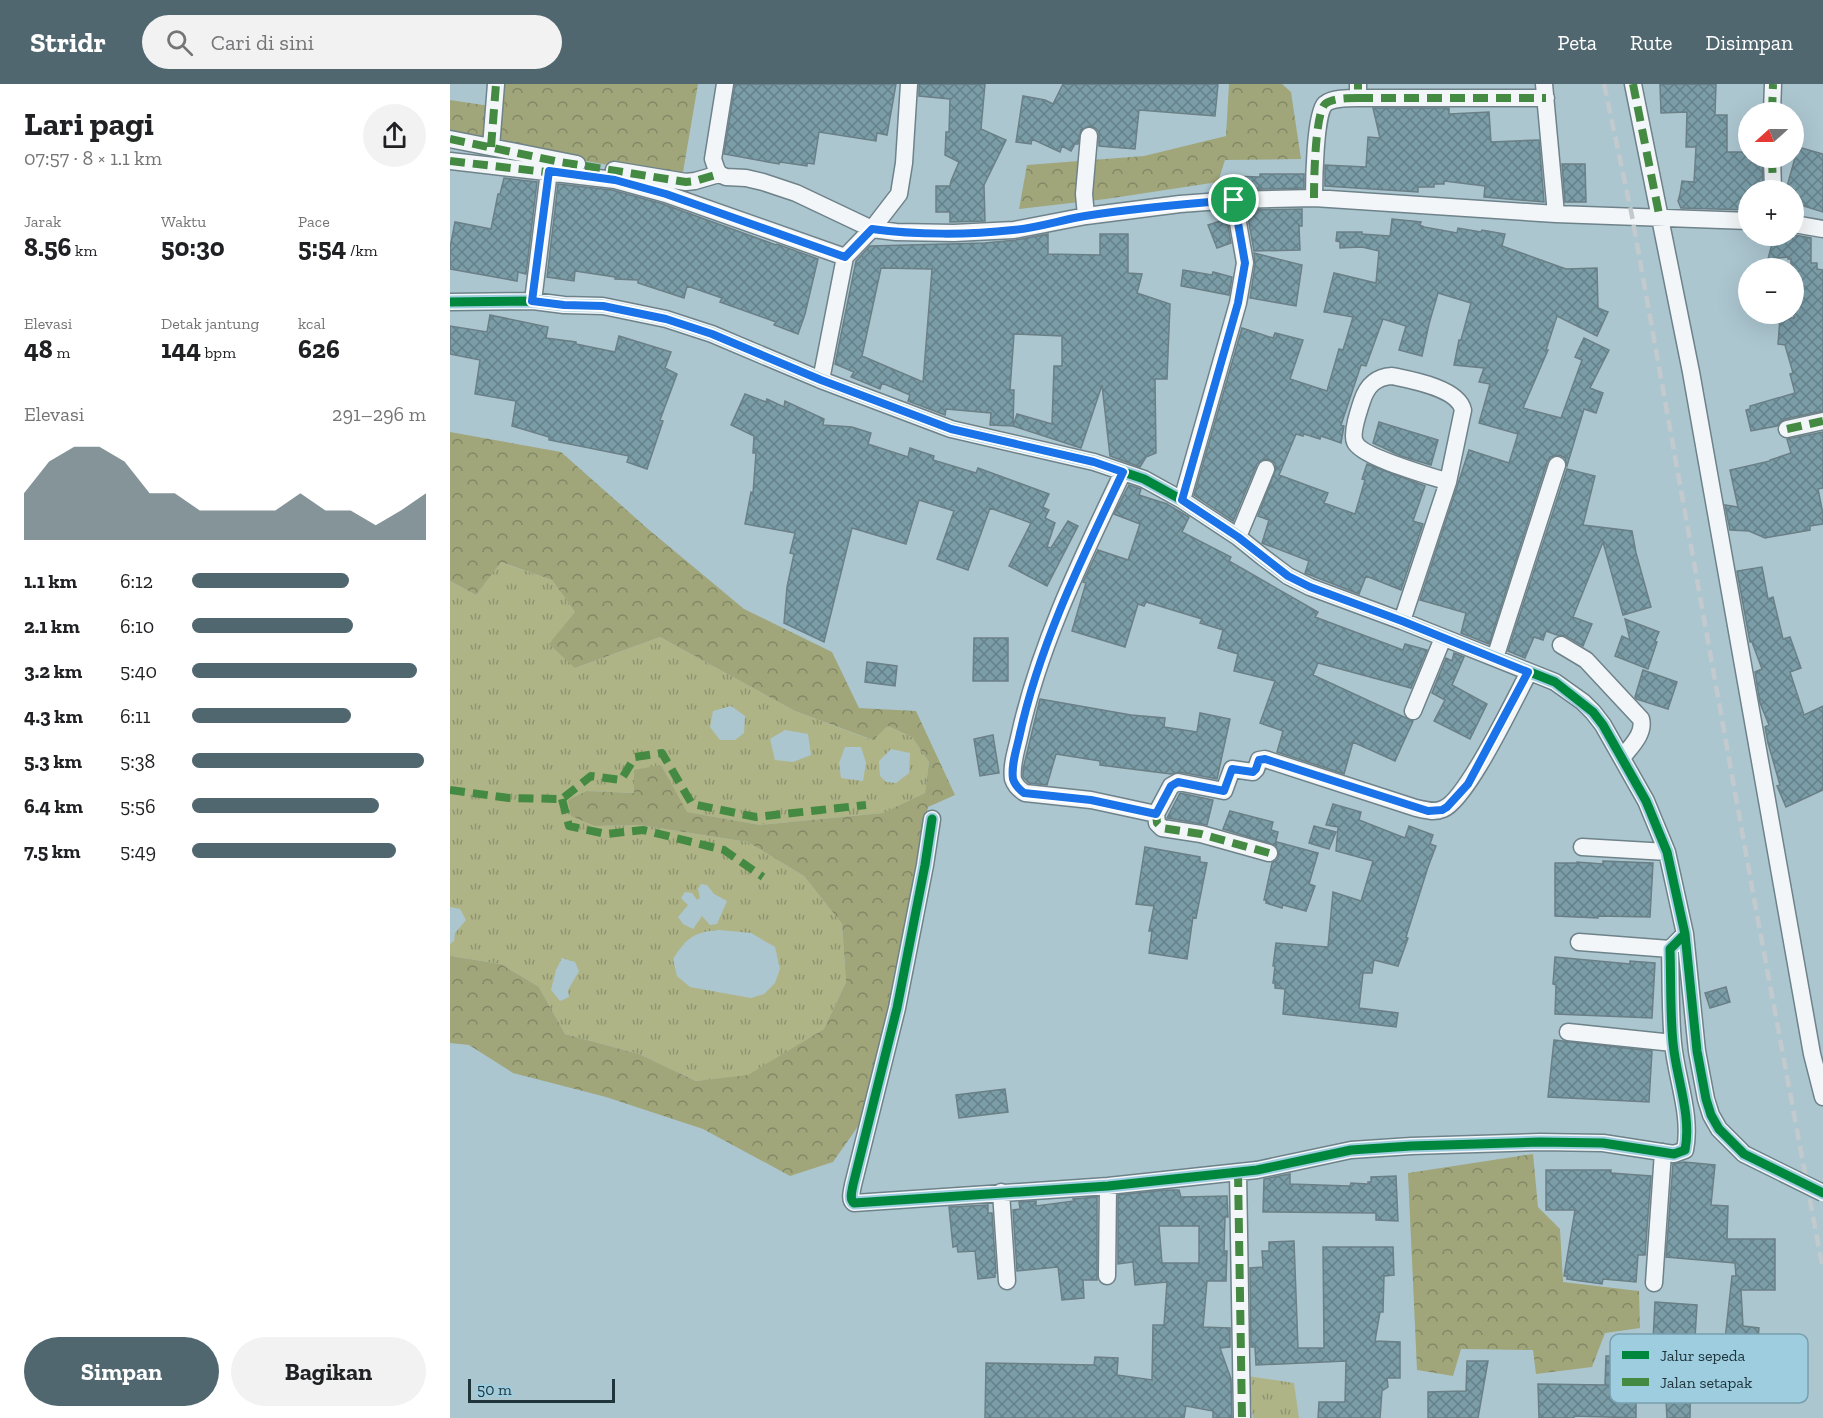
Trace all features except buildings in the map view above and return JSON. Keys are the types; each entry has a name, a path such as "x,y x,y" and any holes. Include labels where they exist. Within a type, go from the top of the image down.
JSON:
{"street":[{"path":"491,147 496,84"},
{"path":"719,174 713,159 725,84"},
{"path":"821,380 845,257 872,229 899,194 904,163 909,84"},
{"path":"1633,84 1691,372 1812,1054 1823,1096"},
{"path":"1772,102 1773,84"},
{"path":"1314,198 1317,137 1323,106 1327,103 1358,91 1545,91 1556,214"},
{"path":"1086,216 1084,194 1089,136"},
{"path":"450,139 560,162 686,182 719,174 726,177 746,178 785,189 872,229 896,232 954,233 1014,230 1086,216 1180,204 1314,198 1556,214 1738,221"},
{"path":"450,161 615,180 666,194 845,257"},
{"path":"532,301 549,171"},
{"path":"1182,500 1240,293 1245,263 1234,200"},
{"path":"1804,226 1823,229"},
{"path":"450,302 532,301 603,306 666,319 712,334 821,380 951,429 1094,462 1144,479 1182,500 1238,537 1288,576 1310,587 1555,682 1593,712 1603,725 1646,801 1667,852 1685,934 1697,1051 1711,1115 1719,1129 1744,1154 1823,1194"},
{"path":"1402,621 1449,482 1463,416 1462,404 1442,390 1406,379 1385,376 1376,380 1369,386 1362,401 1354,434 1358,447 1382,460 1449,482"},
{"path":"1787,429 1823,421"},
{"path":"1495,658 1557,465"},
{"path":"1238,537 1266,470"},
{"path":"1123,472 1078,567 1040,663 1023,719 1013,763 1013,780 1024,793 1091,800 1156,814"},
{"path":"1413,711 1443,638"},
{"path":"1561,645 1586,660 1641,719 1643,725 1640,734 1622,758"},
{"path":"1269,853 1201,834 1162,828 1157,823 1156,814 1174,783 1224,791 1232,769 1253,772 1259,760 1265,759 1416,808 1428,811 1442,810 1468,784 1528,672"},
{"path":"932,819 897,1008 853,1185 851,1200 854,1203 1108,1185 1238,1172 1351,1150 1411,1146 1540,1142 1603,1143 1674,1154 1684,1150 1686,1140 1685,1117 1673,1043 1670,949 1685,934"},
{"path":"1582,847 1667,852"},
{"path":"1579,942 1670,949"},
{"path":"1568,1032 1673,1043"},
{"path":"1654,1283 1663,1152"},
{"path":"1238,1172 1242,1418"},
{"path":"1107,1276 1108,1185"},
{"path":"1001,1192 1007,1281"}],"green space":[{"path":"490,84 698,84 682,178 450,137 450,100 490,106"},
{"path":"1229,84 1282,84 1291,92 1301,159 1225,160 1218,182 1019,209 1027,165 1144,156 1226,136"},
{"path":"450,432 561,452 744,609 832,652 859,708 916,711 955,795 928,807 902,950 866,1115 833,1162 790,1176 703,1129 606,1097 513,1073 469,1045 450,1043 450,956 501,964 539,987 565,1034 639,1054 696,1081 748,1075 824,1029 846,982 842,924 804,876 748,842 639,825 595,826 571,816 568,800 587,791 634,793 634,770 661,765 687,812 760,825 883,813 925,793 929,762 912,737 888,726 873,740 795,711 660,637 575,668 549,644 575,612 552,580 501,562 476,595 450,581"},
{"path":"500,562 552,580 575,612 575,668 660,637 795,711 872,740 888,726 912,737 929,762 925,793 884,813 760,825 686,812 661,765 634,793 587,791 595,826 639,825 748,842 804,876 842,924 846,982 824,1029 748,1076 696,1081 639,1054 565,1034 539,987 501,964 450,956 450,944 454,941 455,933 466,920 460,909 450,907 450,581 476,595","holes":["731,706 745,716 744,733 735,740 720,740 710,727 713,711","785,730 808,734 811,755 793,762 775,760 770,739","845,747 861,747 866,763 863,781 841,778 839,763","891,749 910,753 909,773 896,783 886,782 880,776 879,761","701,884 707,885 714,894 727,901 717,924 710,925 702,916 693,929 683,924 678,917 688,905 681,898 685,892 692,893 697,900 700,898 698,889","719,930 751,933 775,947 780,969 775,983 764,994 751,998 690,987 677,976 673,959 691,937 703,932","562,958 575,962 579,971 568,990 569,997 560,1001 551,990"]},
{"path":"1533,1154 1538,1207 1560,1229 1563,1282 1639,1291 1640,1328 1605,1333 1592,1367 1536,1374 1533,1350 1461,1349 1453,1376 1417,1370 1408,1173"},
{"path":"1248,1376 1294,1383 1299,1418 1253,1418"}],"railway":[{"path":"1604,84 1632,216 1823,1270"}],"marked path":[{"path":"491,147 496,84"},
{"path":"1314,198 1316,148 1322,110 1325,104 1332,101 1358,98 1358,84"},
{"path":"1633,84 1660,219"},
{"path":"1772,102 1773,84"},
{"path":"1358,98 1546,98"},
{"path":"450,139 560,162 686,182 719,174"},
{"path":"450,161 615,180 666,194 845,257"},
{"path":"1772,168 1773,180"},
{"path":"533,301 549,171"},
{"path":"1182,500 1238,303 1245,263 1234,200"},
{"path":"1787,429 1823,421"},
{"path":"1123,472 1077,569 1038,669 1014,758 1013,779 1025,793 1091,800 1156,814"},
{"path":"1269,853 1201,834 1162,828 1157,823 1156,814 1171,786 1178,782 1224,791 1232,769 1253,772 1259,760 1265,759 1416,808 1433,811 1443,809 1453,802 1477,769 1529,672"},
{"path":"450,790 509,798 562,799 591,776 621,780 635,757 662,753 692,804 756,817 866,805"},
{"path":"562,799 569,826 606,834 643,830 724,850 763,877"},
{"path":"1238,1172 1242,1418"}],"cycle path":[{"path":"450,302 533,301 603,306 666,319 712,334 821,380 951,429 1094,462 1144,479 1182,500 1238,537 1288,576 1310,587 1555,682 1593,712 1603,725 1646,801 1667,852 1685,934 1697,1051 1711,1115 1719,1129 1744,1154 1823,1193"},
{"path":"932,819 897,1008 853,1185 851,1197 854,1203 1108,1186 1257,1170 1351,1150 1411,1146 1540,1142 1603,1143 1674,1154 1685,1150 1687,1137 1685,1110 1673,1043 1670,949 1685,934"}],"route":[{"path":"549,171 615,180 666,194 845,257 872,229 896,232 954,233 1014,230 1086,216 1180,204 1234,200 1245,263 1238,303 1182,500 1238,537 1288,576 1310,587 1528,672 1468,784 1442,810 1428,811 1416,808 1265,759 1259,760 1253,772 1232,769 1224,791 1174,783 1156,814 1091,800 1024,793 1013,780 1013,763 1023,719 1040,663 1078,567 1123,472 1094,462 951,429 821,380 712,334 666,319 603,306 532,301 549,171"}]}
